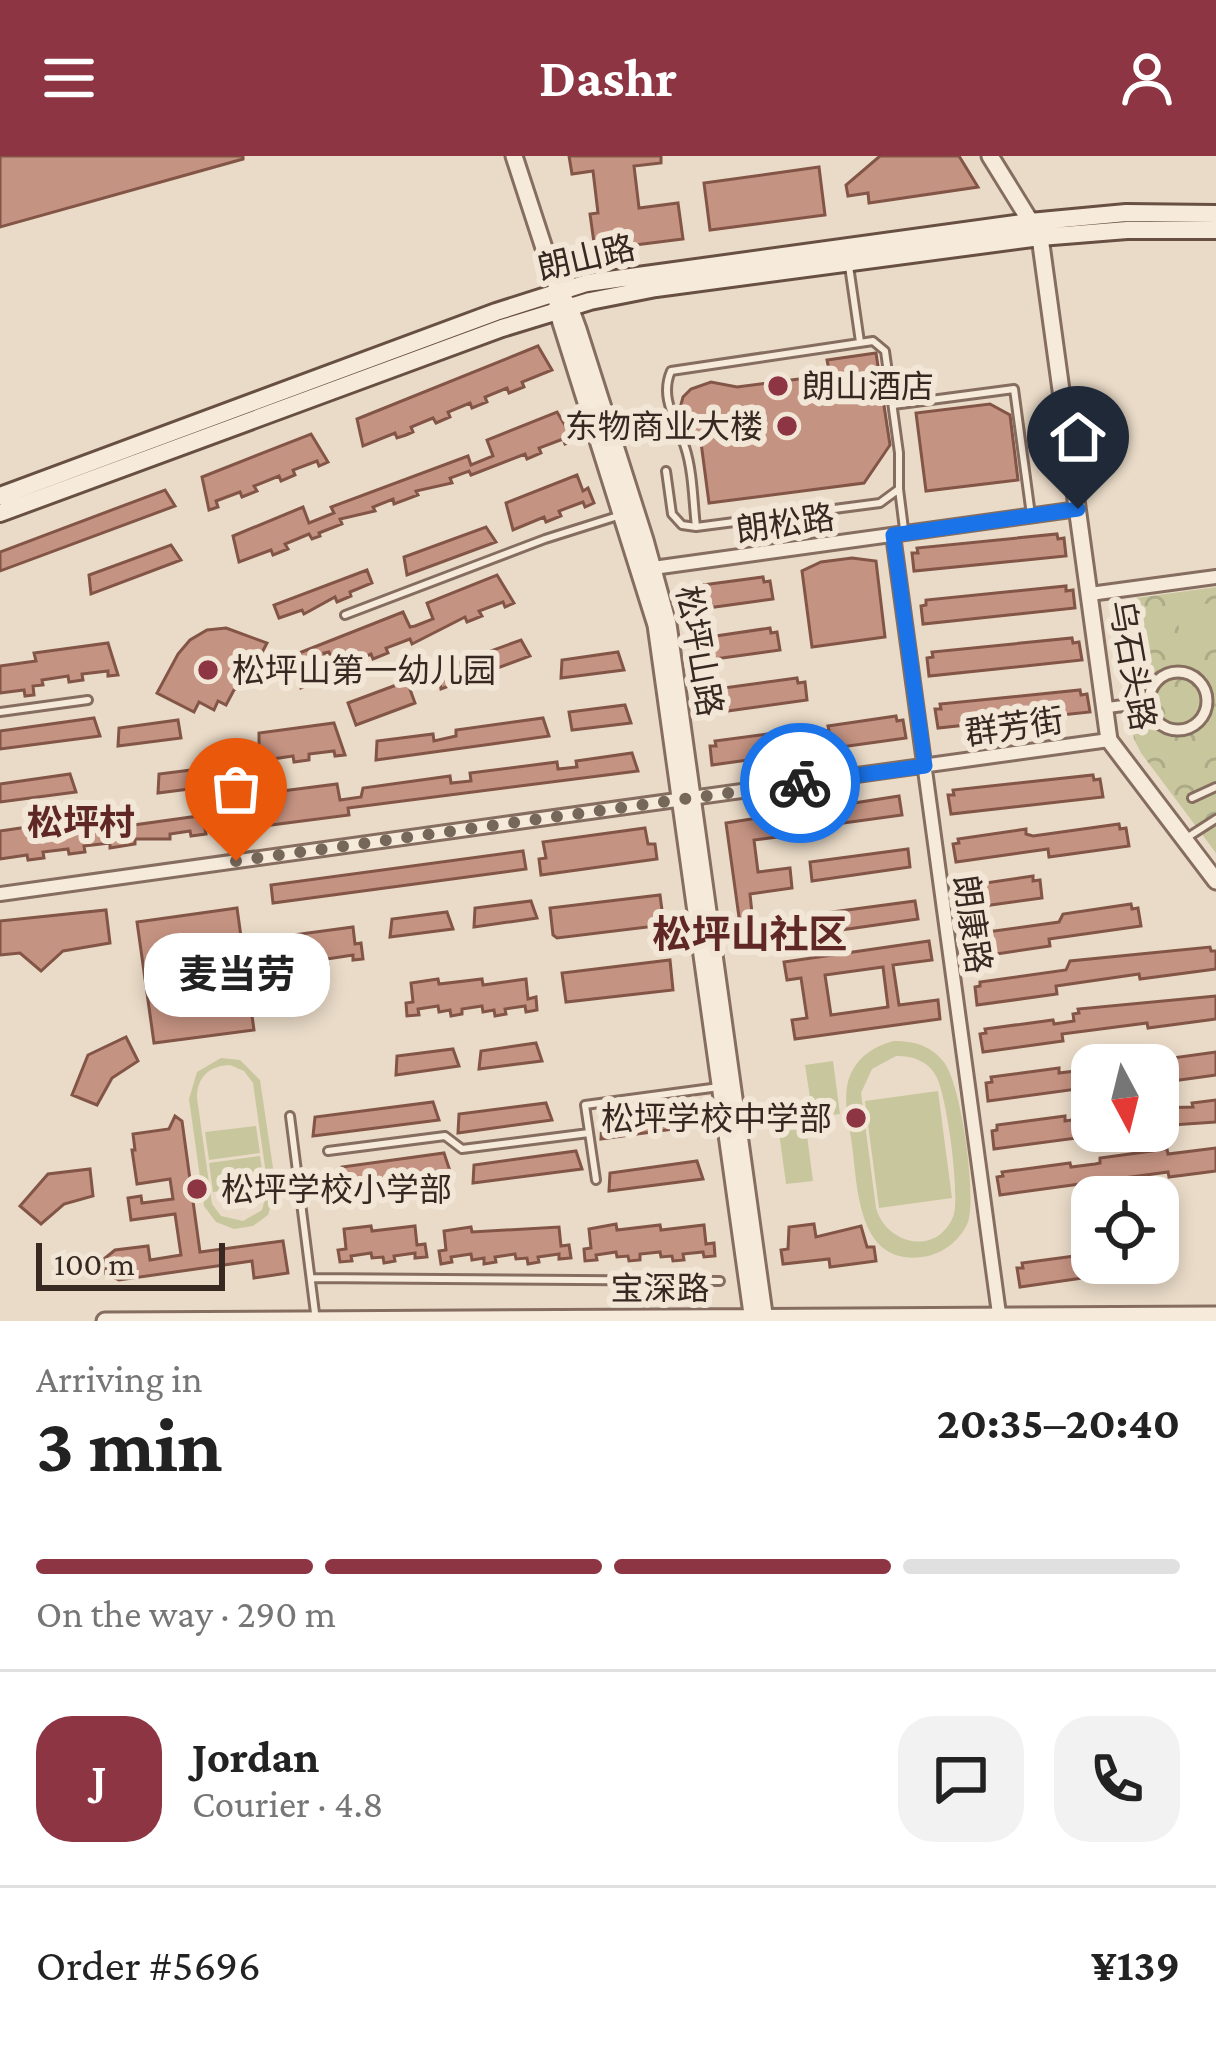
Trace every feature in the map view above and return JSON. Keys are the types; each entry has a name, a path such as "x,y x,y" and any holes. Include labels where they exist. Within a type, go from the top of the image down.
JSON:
{"main road":[{"name":"朗山路","path":"0,514 562,303 849,262 1126,213 1216,214"},
{"name":"朗山路","path":"0,496 653,272 1035,229 1216,230"}],"street":[{"name":"松坪山路","path":"514,156 648,569 687,798 759,1319"},
{"name":"乌石头路","path":"990,156 1035,229 1108,740 1216,881"},
{"name":"朗松路","path":"648,569 1078,509"},
{"name":"朗康路","path":"899,534 925,766 1000,1318"},
{"path":"1090,594 1216,577"},
{"path":"1178,672 1197,678 1212,694 1205,713 1184,730 1158,722 1150,702 1159,679 1178,672"},
{"path":"1104,708 1150,702"},
{"name":"群芳街","path":"0,894 1108,740"},
{"name":"宝深路","path":"105,1321 1216,1315"}],"lane":[{"path":"849,262 860,343"},
{"path":"696,527 686,451 670,415 667,381 671,371 873,341 885,351 899,534"},
{"path":"892,405 1014,389 1031,515"},
{"path":"666,471 672,514 682,525 696,527 880,503 899,488"},
{"path":"345,616 545,539 630,512"},
{"path":"0,712 88,700"},
{"path":"1192,798 1216,788"},
{"path":"1185,839 1216,819"},
{"path":"596,1180 585,1105 728,1086"},
{"path":"290,1116 316,1320"},
{"path":"328,1151 445,1136 462,1149 589,1132"},
{"path":"311,1278 720,1281"}],"green space":[{"path":"1216,587 1216,853 1134,739 1115,613 1129,599"},
{"path":"1216,599 1216,646 1182,650 1176,608"},
{"path":"894,1041 927,1048 943,1061 956,1091 969,1164 968,1222 952,1244 928,1256 905,1257 887,1251 875,1239 860,1204 847,1090 859,1061","holes":["896,1056 914,1058 933,1071 952,1147 953,1217 945,1230 924,1241 900,1237 881,1220 876,1208 861,1093 872,1069"]},
{"path":"221,1058 240,1060 260,1080 276,1188 268,1215 253,1226 234,1229 216,1222 204,1206 189,1099 197,1072","holes":["230,1065 244,1071 253,1083 268,1188 262,1210 243,1221 221,1216 212,1204 197,1098 199,1084 210,1070"]},
{"path":"833,1061 840,1114 813,1117 805,1065"},
{"path":"938,1091 952,1198 879,1208 865,1101"},
{"path":"256,1126 260,1153 209,1160 205,1132"},
{"path":"806,1128 813,1181 786,1184 779,1132"},
{"path":"260,1156 264,1185 213,1192 209,1163"}],"building":[{"path":"0,156 243,156 243,159 0,227"},
{"path":"569,156 661,156 661,163 634,166 639,208 678,203 683,239 595,250 590,214 598,213 593,171 572,174"},
{"path":"880,156 959,156 978,187 869,203 868,193 848,196 846,185"},
{"path":"819,167 825,215 710,230 704,183"},
{"path":"538,346 552,370 522,382 524,387 509,393 507,388 485,397 487,402 448,412 450,417 436,423 433,418 411,427 413,432 406,435 397,438 395,433 363,446 357,419"},
{"name":"东物商业大楼","path":"876,353 890,445 864,483 709,503 700,435 685,426 679,412 691,389 711,382 737,387 830,375 827,360"},
{"path":"990,404 1010,415 1018,480 926,491 916,413"},
{"path":"557,412 574,440 539,448 541,453 527,459 525,454 471,475 469,471 450,478 452,483 340,519 342,524 320,536 312,539 309,534 273,555 271,550 239,562 233,536 303,507 309,523 334,513 331,507 468,456 471,465 493,456 487,440"},
{"path":"1104,415 1109,455 1090,457 1085,418"},
{"path":"311,434 328,462 293,470 295,475 254,486 257,491 242,497 240,492 216,501 218,507 209,510 202,477"},
{"path":"577,475 594,503 585,507 583,502 546,522 544,517 513,530 506,503"},
{"path":"165,490 175,506 0,571 0,552"},
{"path":"486,527 496,542 407,575 404,557"},
{"path":"1057,534 1058,539 1064,538 1066,556 914,571 912,553 918,553 917,548"},
{"path":"171,545 181,560 91,594 89,575"},
{"path":"876,561 885,637 812,647 802,571 821,562"},
{"path":"367,570 372,583 350,592 351,596 337,602 335,597 304,614 302,610 279,618 274,605"},
{"path":"497,575 514,603 479,611 482,616 467,622 465,617 412,644 410,639 386,648 388,653 373,659 371,654 337,674 329,652 324,653 327,672 308,679 310,684 301,688 294,655 403,612 410,627 433,619 427,603"},
{"path":"763,577 764,582 770,581 773,599 693,610 690,592 696,591 695,586"},
{"path":"1066,586 1066,591 1073,590 1075,608 923,624 921,606 926,600"},
{"path":"226,628 267,643 256,664 249,661 242,675 244,685 234,690 226,705 218,701 214,710 199,702 194,712 157,693 190,640 207,630"},
{"path":"770,628 771,633 777,632 780,650 700,661 697,643 703,643 702,638"},
{"path":"1072,638 1073,643 1079,642 1082,660 929,676 927,658 933,657 932,652"},
{"path":"521,640 530,656 441,689 438,670"},
{"path":"108,643 118,675 108,676 108,671 82,674 83,680 69,682 68,676 42,680 43,685 33,686 34,695 25,696 24,690 0,693 0,666 36,661 34,653"},
{"path":"618,652 624,670 561,678 562,660"},
{"path":"797,678 798,683 805,682 807,700 706,714 704,696 710,695 709,690"},
{"path":"407,681 415,703 356,725 348,703"},
{"path":"1080,690 1081,695 1087,694 1090,712 938,728 935,709 941,709 940,704"},
{"path":"625,705 631,723 572,730 569,712"},
{"path":"896,716 897,721 903,720 906,738 712,765 710,746 716,746 715,741 804,729 804,734 824,732 828,726"},
{"path":"94,718 100,736 0,749 0,731"},
{"path":"543,718 549,736 376,760 377,741 433,734 434,741 456,736 456,730"},
{"path":"178,720 181,738 118,746 119,728"},
{"path":"334,723 345,755 335,756 334,751 309,754 309,760 294,762 293,756 259,761 259,733"},
{"path":"632,753 638,771 348,808 349,815 263,826 266,793 337,784 340,800 361,797 363,788 450,776 451,783 471,781 470,773 557,762 558,769 577,767 576,761"},
{"path":"215,767 221,785 158,793 159,774"},
{"path":"70,774 76,792 0,802 0,784"},
{"path":"1093,775 1094,780 1100,779 1103,797 951,814 948,795 954,795 953,790"},
{"path":"899,796 902,815 785,831 786,836 754,840 758,872 790,868 792,888 750,894 753,923 798,917 800,938 743,946 726,823"},
{"path":"227,812 229,826 205,829 206,834 191,836 190,831 170,834 170,839 135,839 135,844 110,848 110,843 84,846 85,852 69,854 68,849 43,852 44,858 0,859 0,831 110,815 112,828"},
{"path":"1119,824 1120,829 1126,828 1129,846 1049,857 1048,849 956,862 953,844 958,839 1026,829 1033,836"},
{"path":"645,828 657,859 541,875 539,859 546,858 543,842"},
{"path":"908,849 910,867 812,881 810,862"},
{"path":"523,851 526,869 273,903 271,885"},
{"path":"1033,876 1033,881 1040,880 1042,898 962,909 960,891 965,886"},
{"path":"660,895 664,925 553,935 550,908"},
{"path":"531,901 537,918 474,927 475,908"},
{"path":"915,901 918,919 820,933 817,914"},
{"path":"1131,904 1132,909 1138,908 1141,926 1049,939 1050,946 970,958 967,940 973,939 972,934 1059,922 1063,914"},
{"path":"237,908 254,1030 154,1043 137,922"},
{"path":"106,910 110,943 63,951 41,971 20,953 0,955 0,921"},
{"path":"447,912 453,929 390,937 392,919"},
{"path":"353,927 363,959 353,960 353,955 327,959 328,964 278,965 278,937"},
{"path":"929,941 932,960 893,965 899,1005 938,1000 940,1019 795,1039 792,1020 807,1018 801,978 787,980 784,962","holes":["883,967 888,1007 831,1015 825,975"]},
{"path":"1210,947 1216,951 1216,969 1056,986 1057,994 977,1005 975,987 980,982 1066,970 1070,961"},
{"path":"670,960 673,990 566,1002 562,973"},
{"path":"438,979 439,984 482,979 483,985 526,979 528,999 536,997 537,1010 526,1012 525,1006 495,1016 494,1010 483,1012 482,1006 451,1016 450,1010 439,1012 438,1006 407,1016 406,1003 413,1002 411,983"},
{"path":"1216,996 1216,1019 1062,1034 1063,1041 983,1052 980,1034 985,1029 1074,1021 1078,1009"},
{"path":"126,1037 138,1061 112,1078 97,1105 72,1095 88,1055"},
{"path":"536,1043 542,1061 479,1069 481,1051"},
{"path":"453,1049 459,1066 396,1075 397,1056"},
{"path":"1216,1052 1216,1075 1179,1080 1179,1057"},
{"path":"1059,1068 1059,1073 1071,1072 1071,1090 988,1101 986,1083 992,1082 991,1077"},
{"path":"1216,1100 1216,1122 1179,1125 1179,1107 1193,1107 1192,1103"},
{"path":"433,1102 439,1120 313,1136 315,1117"},
{"path":"546,1103 552,1120 458,1133 459,1114"},
{"path":"689,1109 695,1126 601,1139 602,1120"},
{"path":"175,1116 182,1121 200,1252 283,1241 288,1273 254,1278 252,1261 119,1280 106,1274 104,1259 115,1250 148,1246 150,1260 181,1255 175,1214 131,1220 128,1198 141,1196 142,1203 173,1199 170,1179 137,1184 132,1150 133,1134 169,1129"},
{"path":"1065,1116 1065,1121 1071,1120 1071,1139 994,1149 992,1131 997,1125"},
{"path":"1216,1148 1216,1171 1177,1176 1168,1172 1071,1176 1071,1185 1000,1195 997,1177 1002,1172 1095,1164 1100,1158 1145,1152"},
{"path":"576,1151 582,1169 473,1183 474,1165"},
{"path":"444,1153 450,1171 341,1185 342,1167"},
{"path":"697,1161 703,1179 609,1191 610,1173"},
{"path":"90,1169 93,1196 64,1204 41,1224 20,1206 48,1174"},
{"path":"616,1224 617,1230 704,1225 706,1244 714,1243 715,1256 683,1254 684,1260 673,1261 660,1252 640,1254 640,1260 629,1261 616,1252 585,1261 584,1249 591,1248 589,1229"},
{"path":"814,1224 816,1237 861,1226 867,1247 874,1247 876,1261 830,1267 829,1259 783,1264 781,1250 788,1249 789,1227"},
{"path":"371,1226 372,1231 415,1226 417,1245 425,1244 427,1257 415,1258 415,1253 384,1263 383,1257 372,1258 371,1253 340,1262 338,1250 346,1249 344,1229"},
{"path":"471,1227 472,1232 559,1227 561,1246 569,1245 571,1258 559,1259 559,1254 528,1264 527,1258 516,1259 515,1254 484,1264 484,1258 472,1260 471,1254 441,1264 439,1251 446,1250 444,1231"},
{"path":"1071,1257 1071,1280 1020,1287 1017,1268 1023,1268 1022,1263"}],"way so far":[{"path":"236,861 800,783"}],"place":[{"name":"朗山酒店","path":"778,386"},
{"name":"东物商业大楼","path":"787,426"},
{"name":"松坪山第一幼儿园","path":"208,670"},
{"name":"麦当劳","path":"236,861"},
{"name":"松坪学校中学部","path":"856,1118"},
{"name":"松坪学校小学部","path":"197,1189"}],"district":[{"name":"松坪村","path":"81,822"},
{"name":"松坪山社区","path":"750,934"}],"route":[{"path":"800,783 925,766 893,535 1078,509"}]}
